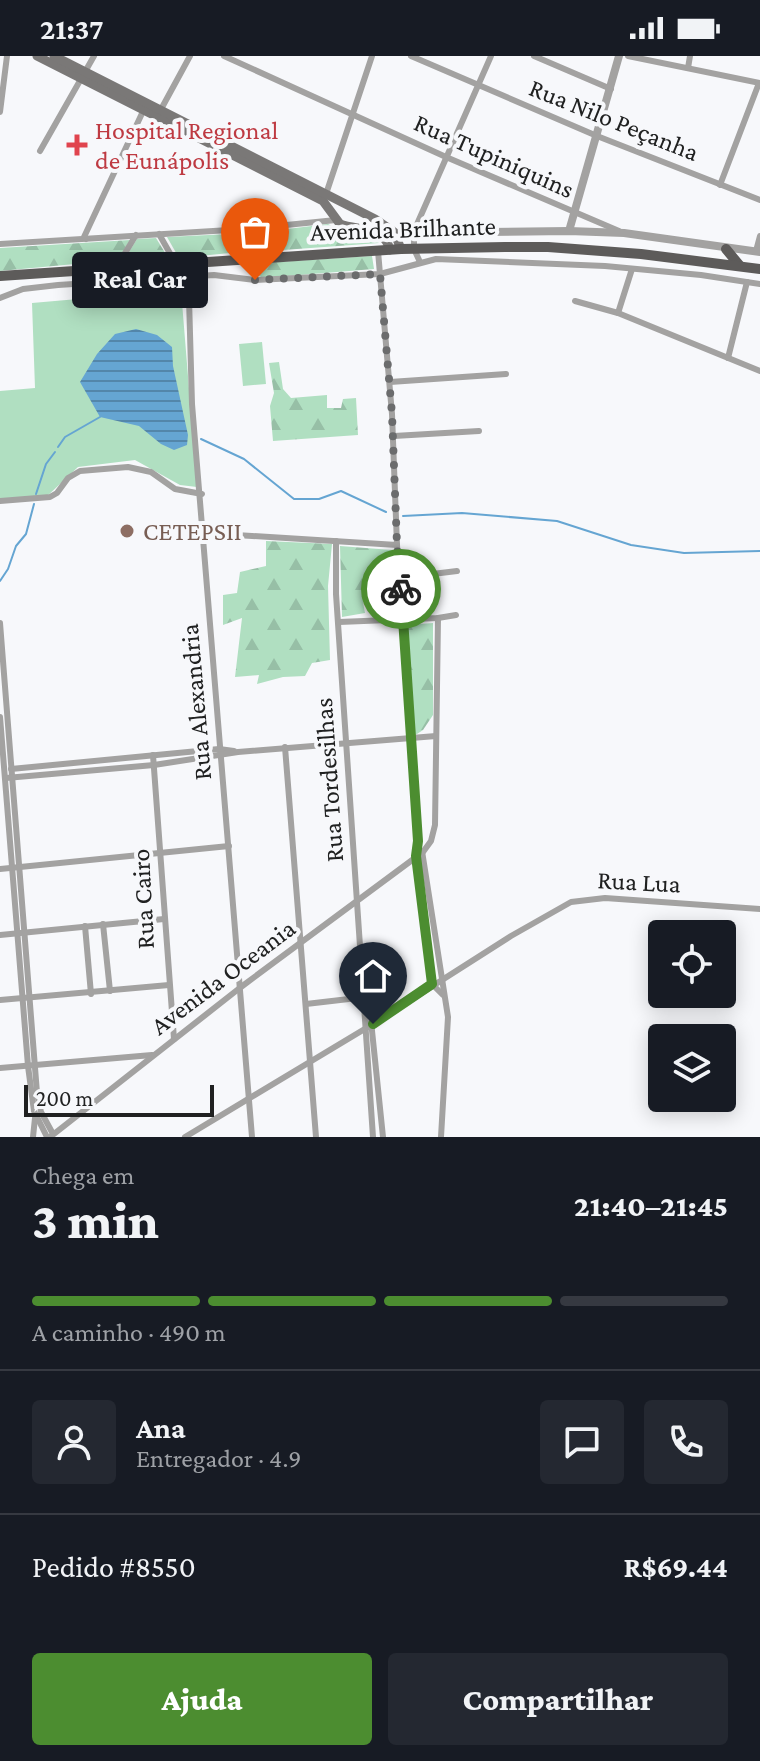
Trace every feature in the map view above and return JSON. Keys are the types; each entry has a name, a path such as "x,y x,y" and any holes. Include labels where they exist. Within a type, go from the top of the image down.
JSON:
{"main road":[{"path":"37,56 83,76 324,198 360,212 394,232 396,250"},
{"path":"54,56 83,76"},
{"path":"324,198 335,218 352,227 377,232 396,250"},
{"path":"335,218 344,204"},
{"path":"352,227 360,212"},
{"name":"Avenida Brilhante","path":"0,276 414,249 548,247 760,269"},
{"path":"726,249 740,266"}],"street":[{"path":"0,112 7,56"},
{"path":"40,151 94,56"},
{"path":"159,114 190,56"},
{"name":"Rua Tupiniquins","path":"224,56 446,157 624,233 758,252"},
{"path":"324,198 372,56"},
{"name":"Rua Nilo Peçanha","path":"411,56 597,136 760,200"},
{"path":"420,262 414,249 414,231 491,56"},
{"path":"534,56 611,89"},
{"path":"569,231 619,56"},
{"path":"628,56 760,83 720,185"},
{"path":"688,68 690,56"},
{"path":"86,239 84,237 145,107"},
{"path":"0,244 246,229 335,218"},
{"path":"246,229 251,259"},
{"path":"383,236 414,231 624,233"},
{"path":"159,234 176,264"},
{"path":"116,268 136,235"},
{"path":"758,252 760,236"},
{"path":"378,251 394,436 397,545 418,841 448,1025 441,1137"},
{"path":"0,298 36,287 214,275 281,280 380,274 436,259 632,269 760,284"},
{"name":"Rua Alexandria","path":"188,263 192,404 202,494 219,752 252,1137"},
{"path":"618,313 632,269"},
{"path":"728,358 747,282"},
{"path":"575,301 618,313 760,371"},
{"path":"390,382 506,374"},
{"path":"394,436 479,431"},
{"path":"0,501 50,497 68,478 80,471 128,467 151,472 175,489 202,494"},
{"path":"204,533 397,545"},
{"name":"Rua Tordesilhas","path":"336,541 346,743 366,997 364,1028 373,1137"},
{"path":"400,578 457,571"},
{"path":"339,622 456,615"},
{"path":"438,618 435,825 431,841 420,854 432,984 443,995"},
{"path":"0,623 4,745"},
{"path":"0,717 10,777 32,1065 33,1137"},
{"path":"9,769 153,755 238,752 436,736"},
{"path":"285,747 316,1137"},
{"path":"10,777 154,765 219,752"},
{"name":"Rua Cairo","path":"153,755 174,1039"},
{"path":"10,777 4,801 16,868"},
{"path":"0,869 229,846"},
{"name":"Avenida Oceania","path":"51,1136 241,987 420,854"},
{"name":"Rua Lua","path":"185,1137 373,1024 511,936 578,901 619,899 760,909"},
{"path":"0,935 164,919"},
{"path":"103,924 110,991"},
{"path":"85,926 91,994"},
{"path":"0,1000 169,985"},
{"path":"306,1004 366,997"},
{"path":"367,1015 373,1024 383,1137"},
{"path":"0,1068 155,1054"},
{"path":"32,1065 41,1112 51,1136"},
{"path":"35,1114 51,1136"}],"green space":[{"path":"328,224 348,234 376,235 379,243 256,252 254,233"},
{"path":"230,234 230,253 179,258 167,237"},
{"path":"156,238 167,256 124,260 137,239"},
{"path":"130,240 118,260 0,271 0,248"},
{"path":"372,256 374,269 263,278 258,275 262,263"},
{"path":"181,290 197,487 180,485 135,460 78,467 44,499 0,499 0,391 35,388 32,303"},
{"path":"262,342 266,384 243,386 239,344"},
{"path":"279,362 283,389 291,398 327,395 327,408 341,408 343,399 356,398 358,435 273,441 270,406 274,393 269,363"},
{"path":"266,541 332,544 328,586 330,660 312,663 305,676 283,677 257,684 259,675 235,677 242,618 223,625 223,595 237,593 240,572 266,566"},
{"path":"340,546 392,550 398,606 390,605 388,585 368,587 363,602 365,613 342,617"},
{"path":"433,623 433,715 423,730 414,736 407,625"}],"water":[{"path":"136,329 157,335 172,347 173,366 188,435 187,445 174,450 161,444 139,426 100,417 80,382 97,354 115,334"}],"waterway":[{"path":"58,447 65,437 100,417"},
{"path":"201,439 244,459 294,499 319,499 341,491 386,512"},
{"path":"36,494 46,464 55,452"},
{"path":"0,581 16,546 26,534 34,504"},
{"path":"403,516 462,513 557,521 631,545 684,553 760,551"}],"way so far":[{"path":"255,280 380,274 394,436 401,589"}],"place":[{"name":"Hospital Regional de Eunápolis","path":"77,145"},
{"name":"Real Car","path":"255,280"},
{"name":"CETEPSII","path":"127,531"}],"route":[{"path":"373,1024 432,984 416,856 418,841 401,589"}]}
